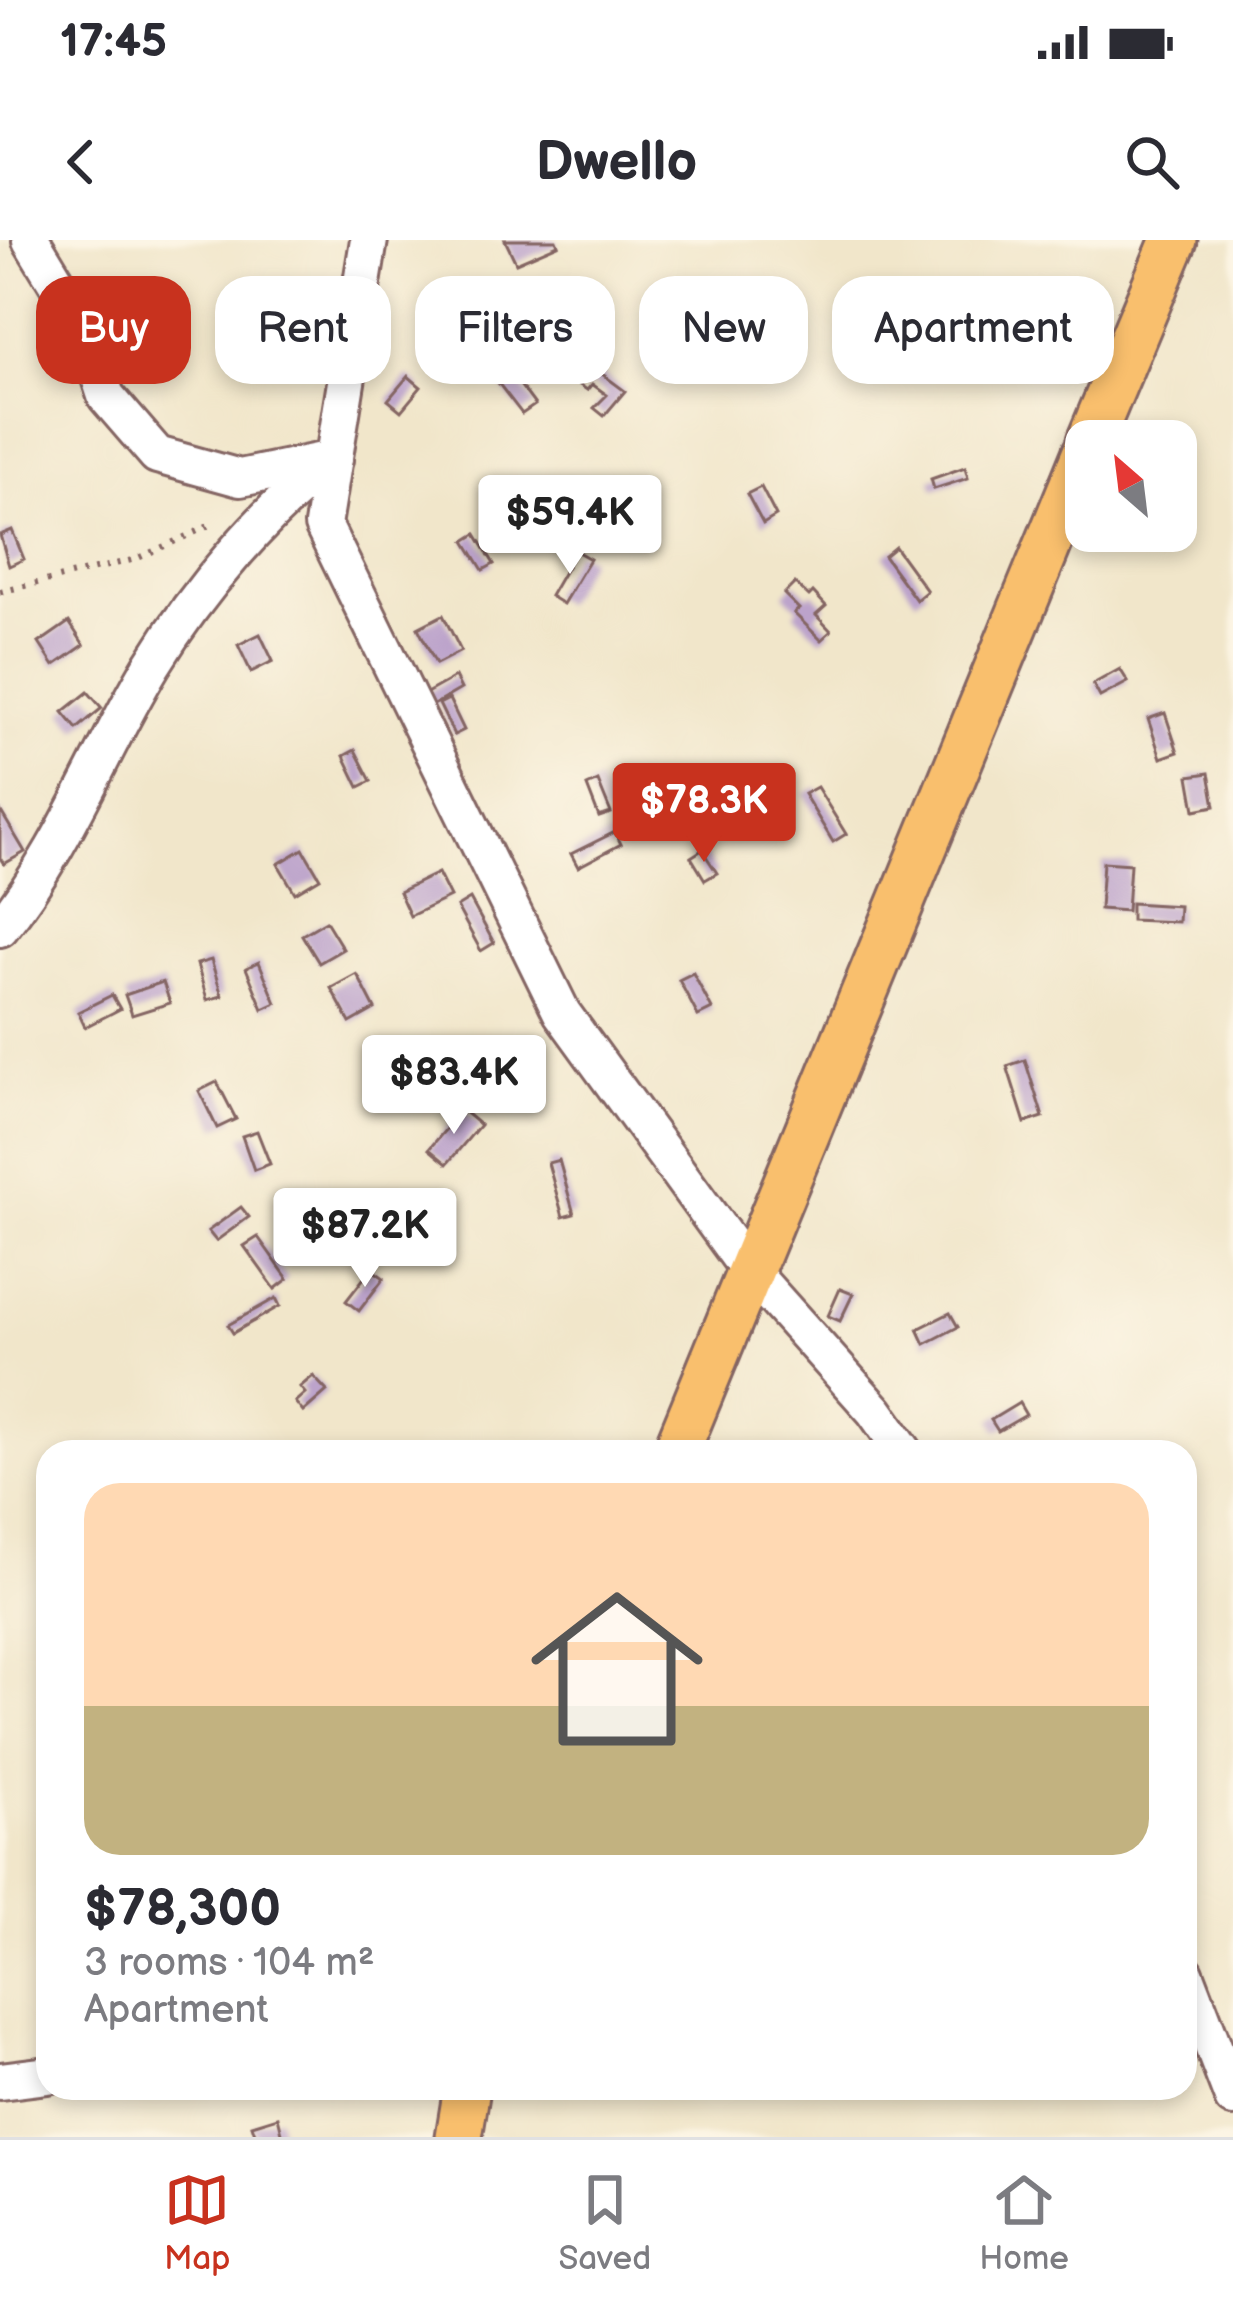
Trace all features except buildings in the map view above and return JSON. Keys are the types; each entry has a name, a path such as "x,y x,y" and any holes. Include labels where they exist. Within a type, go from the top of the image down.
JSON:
{"main road":[{"path":"1099,420 1174,240"},
{"path":"681,1440 1065,503"},
{"path":"458,2137 465,2100"}],"street":[{"path":"31,240 83,326 106,396 157,455 240,478 334,459"},
{"path":"369,240 323,525 562,1013 748,1270 895,1440"},
{"path":"0,928 22,901 152,666 183,619 302,482 334,459"},
{"path":"1197,2004 1233,2098"},
{"path":"0,2081 36,2076"}],"path":[{"path":"0,592 136,559 213,524"}]}
